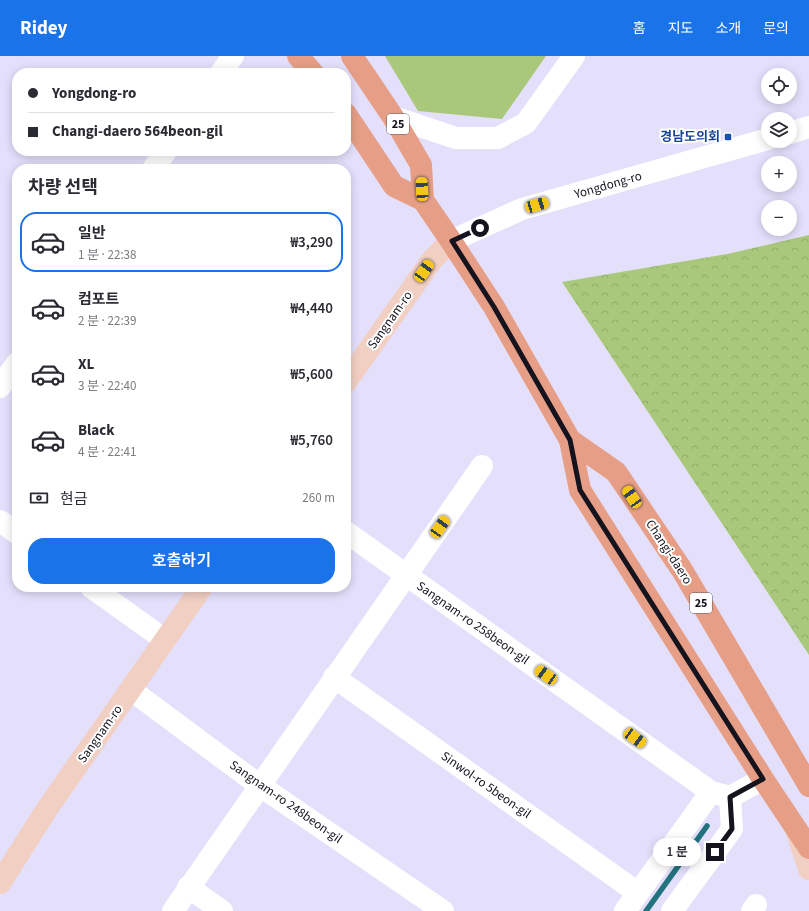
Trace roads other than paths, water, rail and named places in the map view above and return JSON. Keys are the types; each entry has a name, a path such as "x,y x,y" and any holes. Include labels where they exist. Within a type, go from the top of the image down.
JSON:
{"main road":[{"path":"298,56 309,68"},
{"name":"25","path":"352,56 393,117 421,165 423,200"},
{"name":"Changi-daero","path":"351,122 394,186 423,200 452,241 494,307 570,440 580,490 763,779 809,848"},
{"name":"Sangnam-ro","path":"351,375 432,260 452,241"},
{"name":"Changi-daero","path":"570,440 616,472 682,570 809,786"},
{"name":"Sangnam-ro","path":"0,883 47,809 199,592"},
{"path":"796,828 809,869"}],"street":[{"path":"225,68 233,56"},
{"path":"393,117 456,138 498,138 526,123 574,56"},
{"path":"797,130 809,127"},
{"name":"Yongdong-ro","path":"452,241 522,209 761,141"},
{"path":"0,387 12,370"},
{"path":"173,911 188,887 482,466"},
{"path":"0,521 12,529"},
{"name":"Sangnam-ro 258beon-gil","path":"351,536 721,794"},
{"path":"98,592 165,640"},
{"name":"Sinwol-ro 5beon-gil","path":"334,677 638,893"},
{"name":"Sangnam-ro 248beon-gil","path":"131,690 260,785 443,911"},
{"path":"625,911 638,893 721,794 763,779"},
{"path":"672,911 732,829 721,794"},
{"path":"188,887 222,911"}],"waterway":[{"path":"646,911 707,826"}],"place":[{"name":"경남도의회","path":"728,137"}]}
